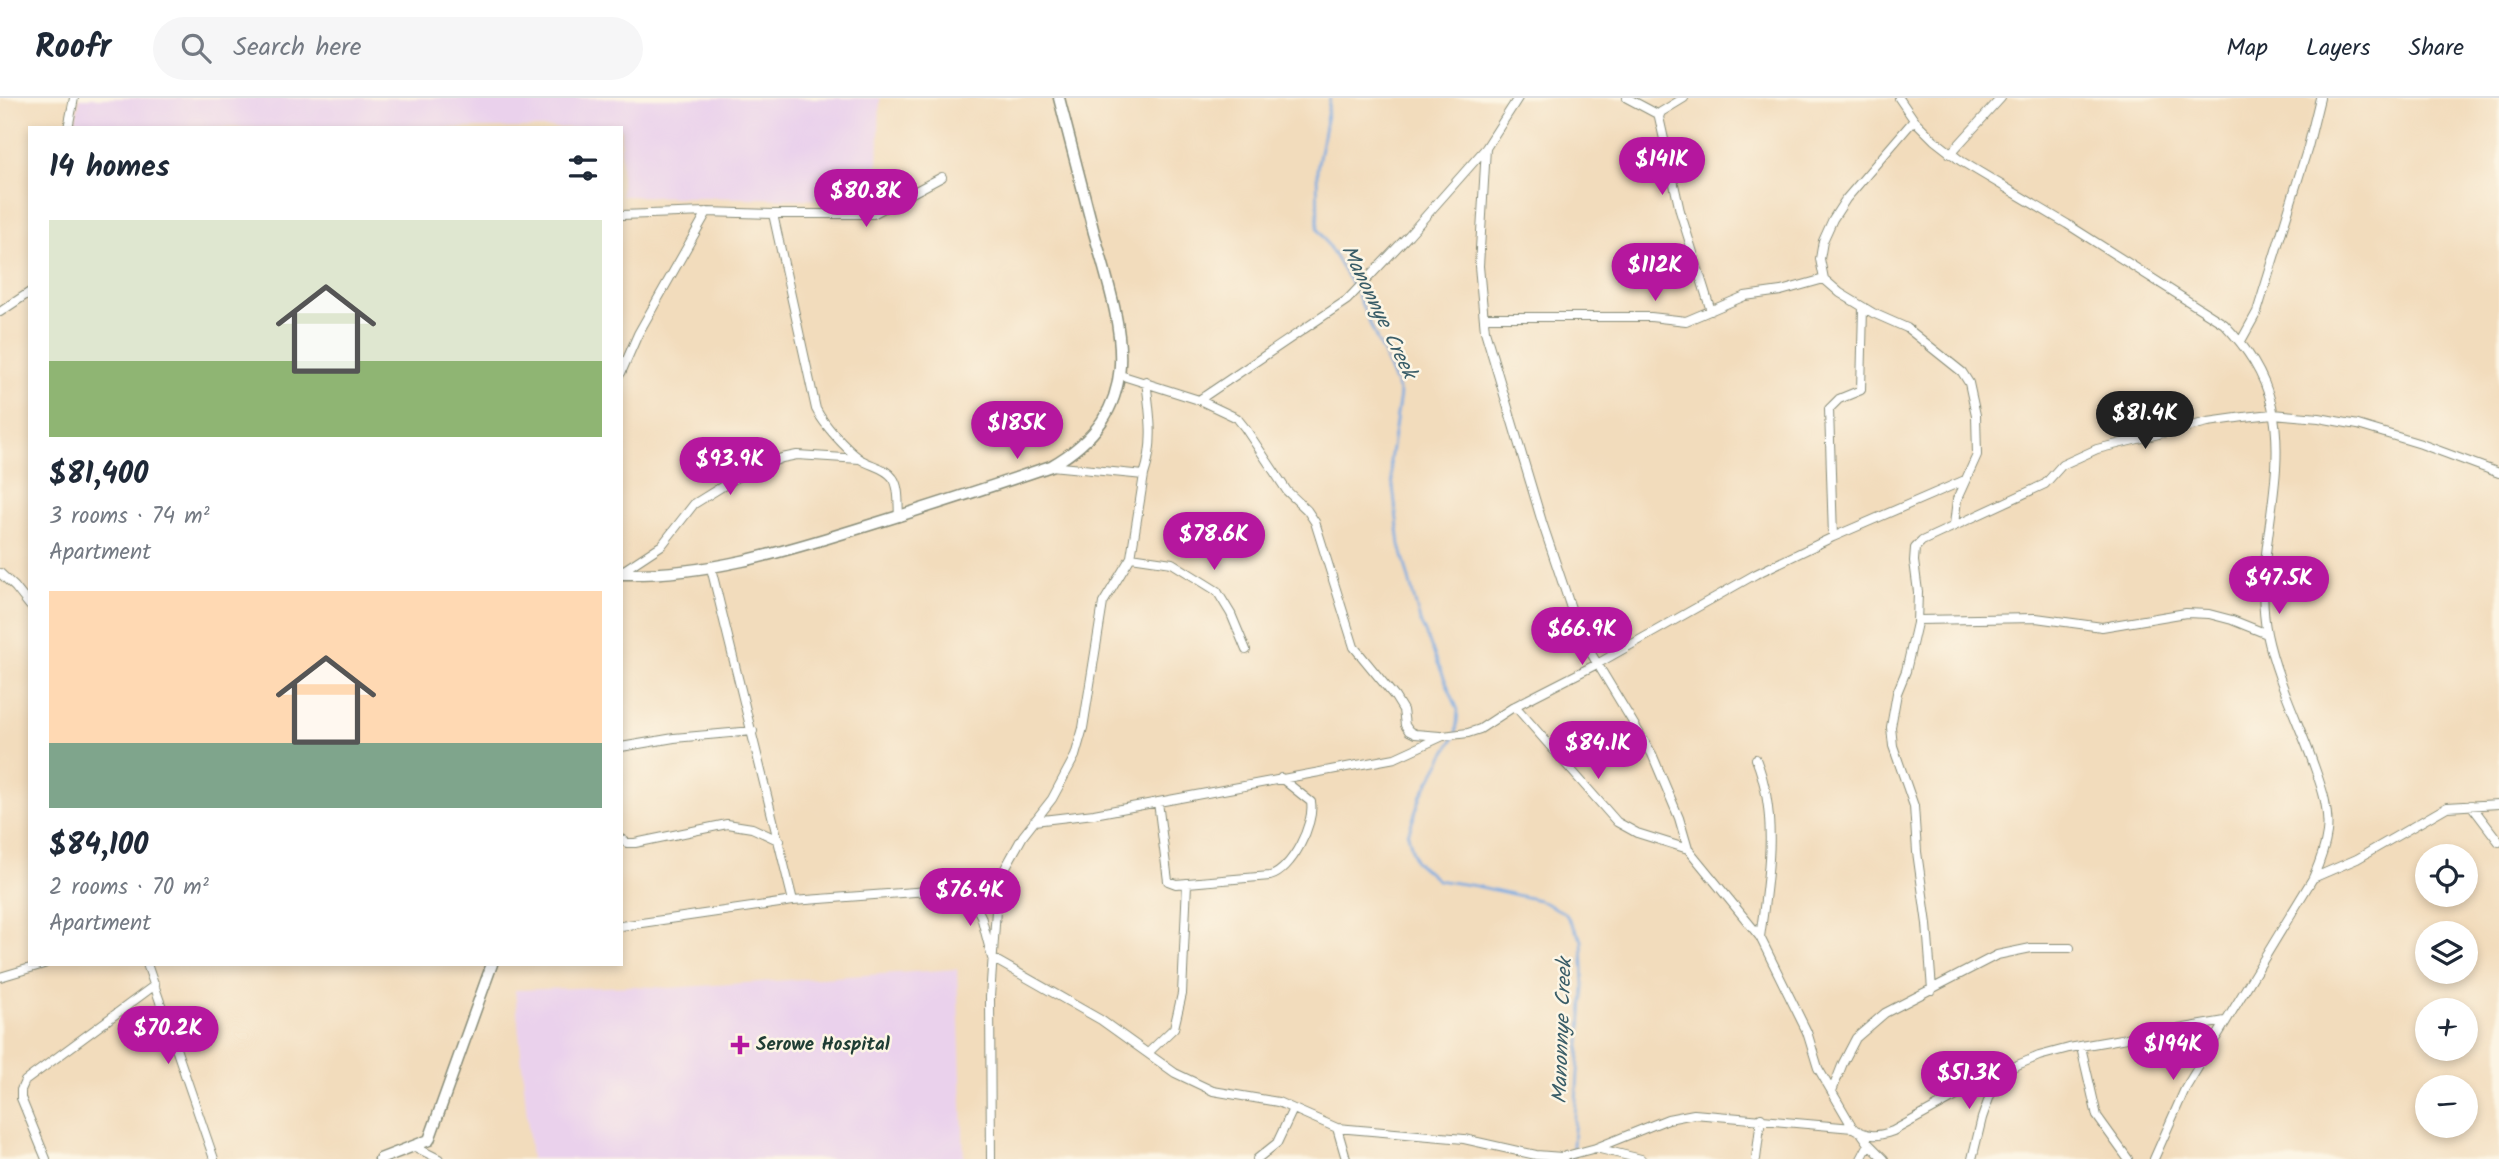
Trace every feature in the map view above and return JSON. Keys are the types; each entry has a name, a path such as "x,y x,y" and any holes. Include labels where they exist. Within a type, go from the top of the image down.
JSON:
{"street":[{"path":"68,126 74,98"},
{"path":"623,573 675,573 711,568 818,541 1051,466 1078,448 1100,424 1110,405 1120,374 1119,323 1059,98"},
{"path":"1199,400 1347,300 1486,148 1518,98"},
{"path":"1627,98 1659,115 1680,211 1711,311"},
{"path":"1659,115 1684,98"},
{"path":"1899,98 1914,120 1950,153 2206,310 2224,324 2241,341 2256,363 2266,386 2273,414 2275,483 2263,591 2267,634 2278,672 2323,792 2328,831 2322,857 2313,878 2185,1089 2154,1159"},
{"path":"1950,153 2001,98"},
{"path":"2241,341 2258,312 2308,147 2320,98"},
{"path":"1914,120 1871,167 1833,219 1823,241 1820,259 1824,279 1840,293 1907,328 1962,372 1969,383 1975,405 1978,447 1975,462 1957,499 1954,525"},
{"path":"1486,148 1479,266 1484,317 1494,363 1513,417 1542,522 1580,635 1652,754 1679,818 1688,849 1760,937 1807,1032 1818,1068 1853,1128"},
{"path":"623,215 707,212 873,214 942,177"},
{"path":"623,368 638,334 707,212"},
{"path":"773,214 816,409 826,425 860,459 881,469 895,481 899,517"},
{"path":"1484,317 1651,317 1686,321 1745,296 1782,291 1824,279"},
{"path":"0,312 28,293"},
{"path":"1833,537 1829,409 1832,403 1857,393 1862,387 1863,307"},
{"path":"1120,374 1199,400 1237,418 1287,491 1307,510 1315,522 1354,647 1395,697 1403,710 1405,725 1415,734 1443,736 1480,729 1514,706 1597,664 1740,582 1833,537 1965,480"},
{"path":"991,1159 989,1126 992,958 998,881 1012,854 1052,799 1075,756 1083,728 1103,603 1131,557 1144,475 1152,449 1146,382"},
{"path":"1931,990 1914,806 1893,746 1891,727 1897,693 1906,671 1917,620 1915,548 1922,541 2045,484 2062,465 2096,449 2208,422 2273,414 2358,425 2421,444 2499,473"},
{"path":"623,572 662,545 694,504 744,473 797,455 860,459"},
{"path":"1051,466 1144,475"},
{"path":"1131,557 1172,564 1217,591 1231,614 1246,650"},
{"path":"711,568 793,901"},
{"path":"0,573 28,603"},
{"path":"1917,620 2036,618 2102,627 2186,613 2209,614 2267,634"},
{"path":"1514,706 1617,821 1637,833 1688,849"},
{"path":"623,747 674,738 752,731"},
{"path":"1034,821 1094,814 1395,758 1443,736"},
{"path":"1756,759 1767,800 1770,837 1760,937"},
{"path":"1158,802 1167,879 1172,883 1269,876 1280,872 1311,824 1311,802 1281,778"},
{"path":"2313,878 2357,859 2447,807 2499,804"},
{"path":"2471,805 2499,842"},
{"path":"623,840 635,844 727,824 752,828 780,841"},
{"path":"623,926 793,901 928,891 968,891 981,889 998,881"},
{"path":"1149,1052 1174,1028 1181,994 1187,883"},
{"path":"968,891 981,916 992,958 1101,1020 1175,1073 1213,1091 1278,1102 1337,1128 1464,1139 1536,1155 1562,1157 1596,1148 1668,1119 1694,1114 1853,1128 1876,1137 1893,1131 1998,1073 2039,1056 2225,1021"},
{"path":"1832,1091 1856,1038 1885,1013 2004,953 2031,948 2070,948"},
{"path":"0,977 37,966"},
{"path":"148,966 214,1159"},
{"path":"380,1159 426,1143 431,1137 491,966"},
{"path":"46,1159 21,1098 25,1081 155,985"},
{"path":"2081,1047 2097,1116 2128,1159"},
{"path":"1972,1159 1982,1118 1998,1073"},
{"path":"1257,1159 1277,1143 1293,1109"},
{"path":"1756,1159 1761,1118"},
{"path":"1337,1128 1346,1159"},
{"path":"1863,1134 1884,1159"},
{"path":"1861,1159 1869,1144"},
{"path":"415,1147 439,1159"},
{"path":"1596,1148 1641,1159"}],"shaded area":[{"path":"80,98 880,98 877,200 623,196 623,126 74,126"},
{"name":"Serowe Hospital","path":"957,969 964,1159 531,1159 515,990 633,986 669,988"}],"waterway":[{"name":"Manonnye Creek","path":"1330,98 1317,169 1318,229 1356,291 1400,394 1390,461 1400,545 1420,621 1458,710 1456,734 1421,796 1408,834 1415,861 1437,880 1539,900 1565,913 1582,940 1584,987 1572,1159"}],"place":[{"name":"Serowe Hospital","path":"740,1045"}]}
